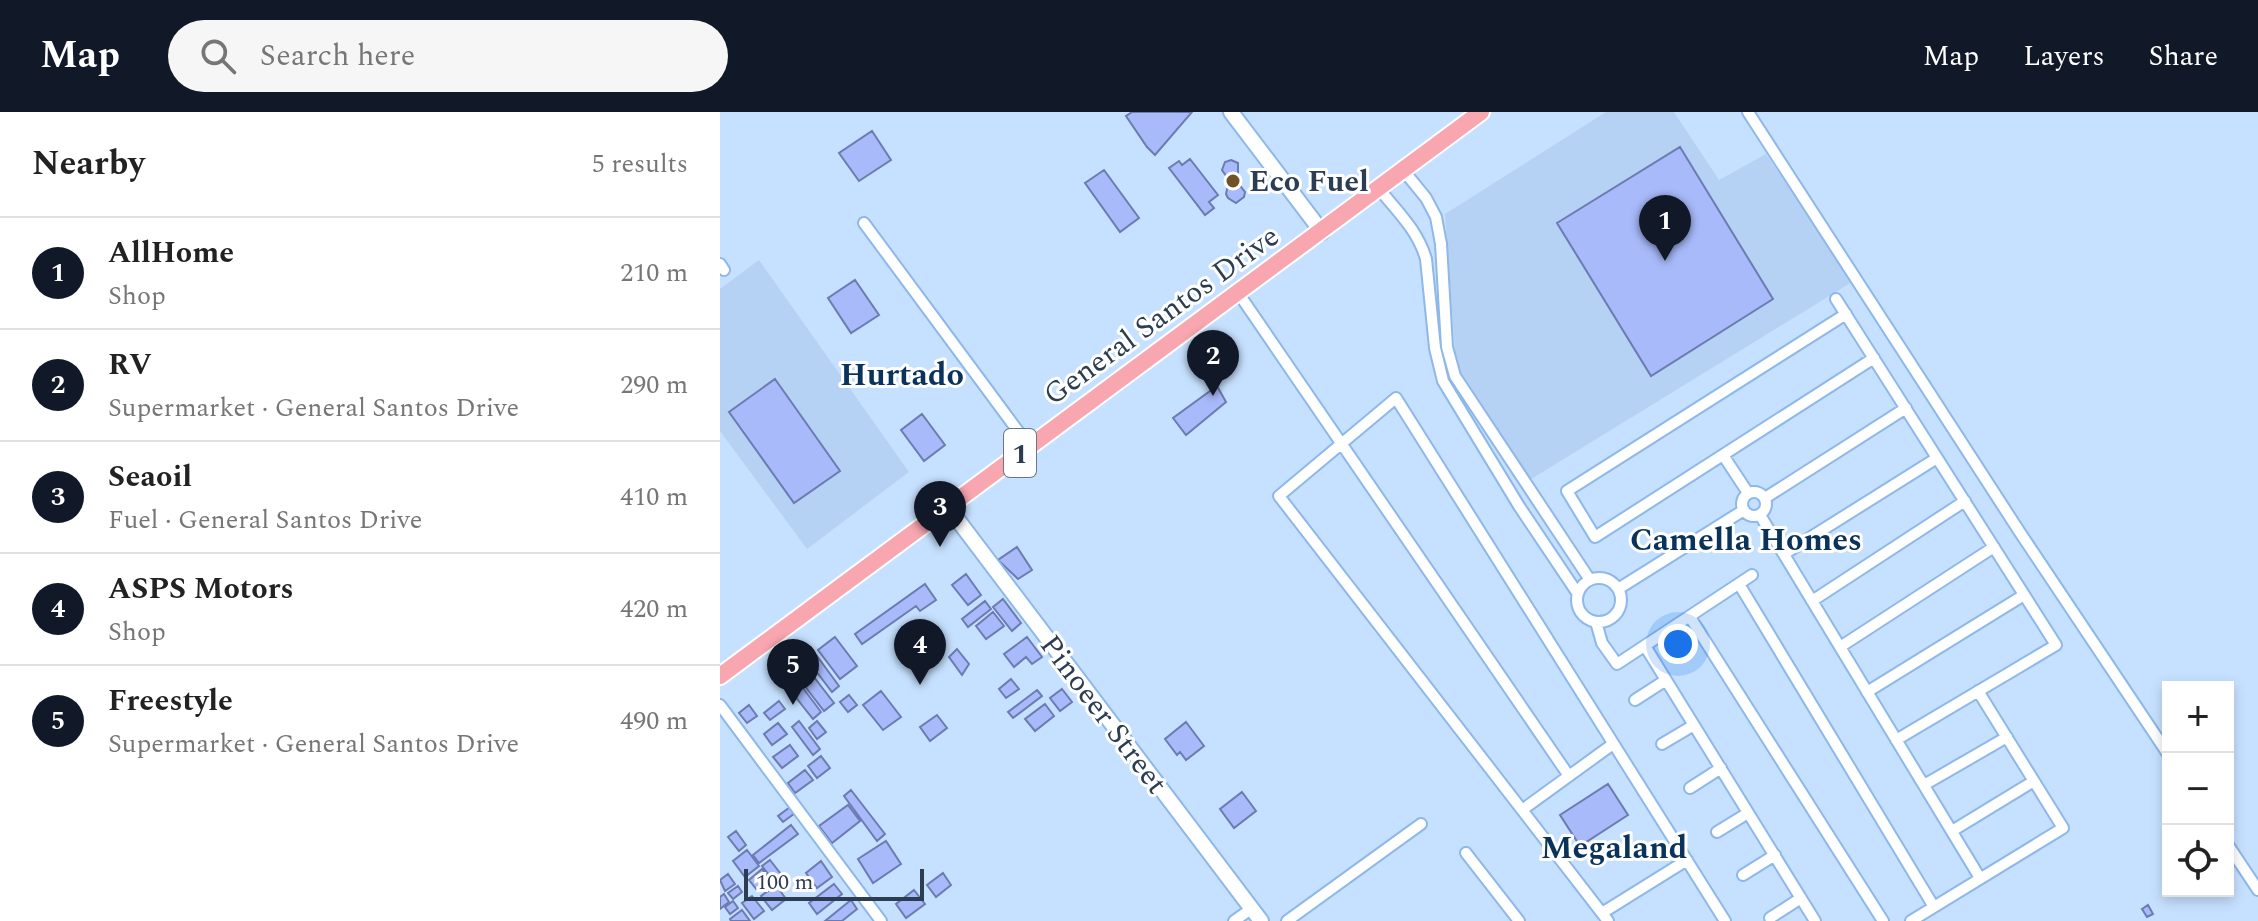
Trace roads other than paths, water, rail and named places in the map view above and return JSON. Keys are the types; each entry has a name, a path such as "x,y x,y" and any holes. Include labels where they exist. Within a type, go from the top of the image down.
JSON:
{"highway":[{"name":"General Santos Drive","path":"720,676 1380,190 1481,112"}],"main road":[{"path":"1231,112 1322,232"},
{"name":"Pinoeer Street","path":"948,507 1256,915"}],"street":[{"path":"1748,112 2019,531 2167,753"},
{"path":"1404,171 1426,198 1436,217 1441,244 1447,347 1455,376 1590,580"},
{"path":"1380,190 1422,245 1438,366 1447,390 1578,594 1580,612 1596,622 1608,621 1618,613 1621,601 1618,589 1609,580 1590,580 1578,594"},
{"path":"864,223 1029,446"},
{"path":"1239,294 1569,776"},
{"path":"1836,299 2056,645 1896,740"},
{"path":"1846,314 1567,491 1595,537 1874,358"},
{"path":"1687,860 1605,917 1279,496 1396,398 1613,744 1687,860 1725,921"},
{"path":"1765,498 1906,408"},
{"path":"1723,455 1748,493"},
{"path":"1784,554 1937,458"},
{"path":"1758,492 1765,498 1766,507 1760,515 1751,516 1744,510 1743,501 1748,493 1758,492"},
{"path":"1812,601 1965,501"},
{"path":"1618,589 1744,510"},
{"path":"1760,515 1980,878"},
{"path":"1840,647 1994,547"},
{"path":"1596,622 1602,643 1617,664 1752,575"},
{"path":"1739,584 1934,907"},
{"path":"1867,692 2024,595"},
{"path":"1690,617 1883,921"},
{"path":"1645,646 1815,921"},
{"path":"1635,700 1666,680"},
{"path":"1911,921 2063,828 1978,691"},
{"path":"720,705 881,921"},
{"path":"1662,744 1694,725"},
{"path":"1924,785 2007,737"},
{"path":"1522,810 1613,744"},
{"path":"1690,788 1721,768"},
{"path":"1952,831 2034,781"},
{"path":"1717,832 1748,813"},
{"path":"1287,921 1421,824"},
{"path":"1466,853 1516,917 1501,921"},
{"path":"2234,854 2258,890"},
{"path":"1743,875 1775,855"},
{"path":"1770,918 1801,898"},
{"path":"1234,921 1256,915"}],"place":[{"name":"Eco Fuel","path":"1233,181"},
{"name":"AllHome","path":"1665,261"},
{"name":"RV","path":"1213,396"},
{"name":"Seaoil","path":"940,547"},
{"name":"ASPS Motors","path":"920,685"},
{"name":"Freestyle","path":"793,705"}],"district":[{"name":"Hurtado","path":"902,374"},
{"name":"Camella Homes","path":"1746,539"},
{"name":"Megaland","path":"1614,847"}]}
